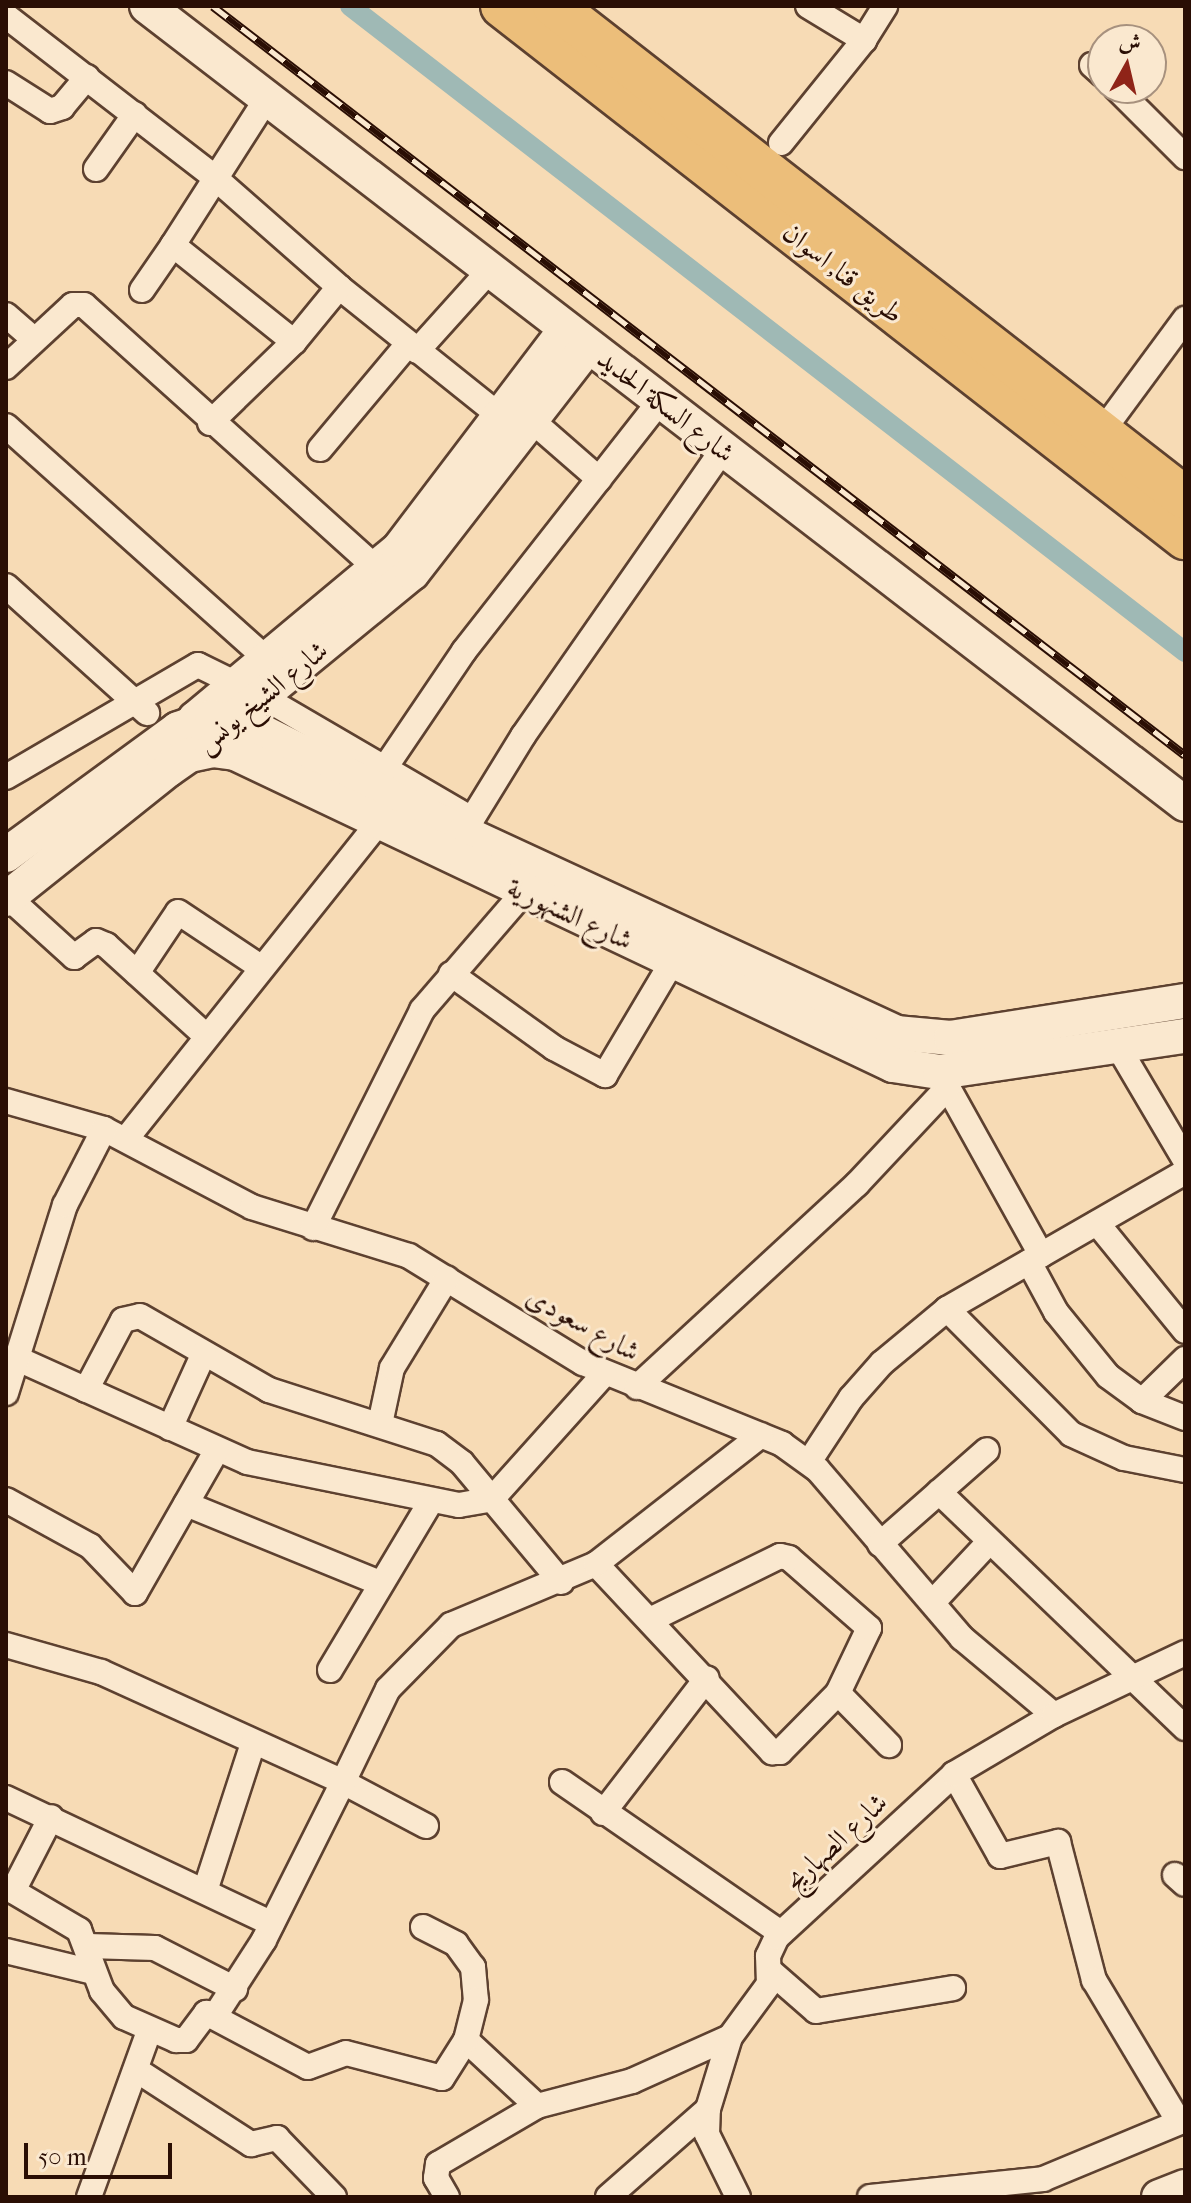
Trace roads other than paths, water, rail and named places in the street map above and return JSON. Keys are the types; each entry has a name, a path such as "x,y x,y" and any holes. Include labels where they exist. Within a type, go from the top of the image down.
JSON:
{"highway":[{"name":"طريق قنا, اسوان","path":"523,8 1185,498"},
{"name":"طريق قنا, اسوان","path":"523,8 1185,538"}],"street":[{"name":"شارع السكة الحديد","path":"147,6 1185,804"},
{"path":"808,6 864,40"},
{"path":"781,143 864,40 886,7"},
{"path":"6,16 214,177 413,348 599,479"},
{"path":"6,83 50,111 62,107 87,77"},
{"path":"142,290 267,98"},
{"path":"1132,104 1185,157"},
{"path":"96,169 135,114"},
{"path":"173,245 294,342"},
{"path":"320,449 490,270"},
{"path":"210,423 294,342 339,287"},
{"path":"6,367 73,305 84,305 210,423 378,570"},
{"path":"6,315 34,339"},
{"path":"1101,433 1185,319"},
{"name":"شارع الشيخ يونس","path":"189,755 233,720 267,659 378,570 419,527 514,417 577,337"},
{"path":"6,777 143,707 198,665 250,690 378,779 464,651 660,401"},
{"name":"شارع الشيخ يونس","path":"189,755 195,719 250,690 412,573 514,417"},
{"path":"6,426 267,659"},
{"path":"468,826 523,736 723,449"},
{"path":"6,586 143,707"},
{"path":"6,855 195,719"},
{"name":"شارع الشنهورية","path":"195,719 233,720 378,779 468,826 896,1033 951,1038 1185,1001"},
{"name":"شارع الشنهورية","path":"189,755 212,750 235,753 870,1056 944,1080 1117,1045 1185,1036"},
{"path":"189,755 8,898 70,955 78,957 99,940 205,1035"},
{"path":"126,1139 259,966 378,823"},
{"path":"313,1228 401,1047 451,974 524,892"},
{"path":"137,973 178,912 259,966"},
{"path":"451,974 554,1048 605,1075 672,962"},
{"path":"1117,1045 1185,1160"},
{"path":"637,1387 857,1184 944,1080 1081,1345 1108,1376 1142,1401 1185,1418"},
{"name":"شارع سعودى","path":"6,1101 104,1129 214,1190 313,1228 381,1246 447,1278 605,1373 761,1435 809,1462 962,1638 1054,1715"},
{"path":"6,1393 65,1205 104,1129"},
{"path":"809,1462 861,1386 947,1309 1185,1172"},
{"path":"1097,1223 1185,1331"},
{"path":"380,1424 392,1368 447,1278"},
{"path":"947,1309 1071,1434 1124,1458 1185,1470"},
{"path":"86,1390 127,1317 146,1318 269,1390 437,1444 462,1463 561,1582"},
{"path":"170,1428 204,1353"},
{"path":"18,1359 217,1450 272,1470 431,1501 473,1505 492,1499 605,1373"},
{"path":"1142,1401 1185,1359"},
{"path":"215,2016 235,1989 272,1924 388,1689 451,1625 561,1582 596,1564 761,1435"},
{"path":"6,1500 90,1546 135,1593 217,1450"},
{"path":"880,1544 987,1450"},
{"path":"939,1492 1185,1728"},
{"path":"330,1670 431,1501"},
{"path":"186,1504 380,1583"},
{"path":"933,1602 990,1541"},
{"path":"596,1564 652,1619 772,1752 780,1752 838,1693 869,1628 789,1558 770,1560 652,1619"},
{"path":"6,1645 101,1672 343,1782 426,1826"},
{"name":"شارع الصهاريج","path":"738,2197 707,2134 708,2109 730,2037 765,1992 771,1946 781,1933 954,1774 1054,1715 1136,1679 1185,1653"},
{"path":"603,1813 707,1678"},
{"path":"838,1693 889,1745"},
{"path":"205,1891 253,1743"},
{"path":"870,2197 1043,2179 1182,2121 1094,1980 1058,1842 1000,1856 954,1774"},
{"path":"562,1782 781,1933"},
{"path":"6,1798 272,1924"},
{"path":"51,1817 10,1889 79,1930 88,1946 93,1972 111,2003 149,2031 186,2040 200,2014 215,2016 308,2067 346,2053 442,2078 466,2040 476,2000 473,1967 456,1944 423,1927"},
{"path":"88,1946 155,1948 235,1989"},
{"path":"6,1951 93,1972"},
{"path":"769,1970 816,2011 953,1988"},
{"path":"89,2197 138,2071 149,2031"},
{"path":"447,2197 436,2178 438,2164 537,2106 632,2081 730,2037"},
{"path":"466,2040 537,2106"},
{"path":"138,2071 251,2144 277,2138 334,2197"},
{"path":"608,2197 708,2109"},
{"path":"1159,2197 1185,2187"}],"waterway":[{"path":"350,6 1185,652"}],"railway":[{"path":"213,6 1185,755"}]}
